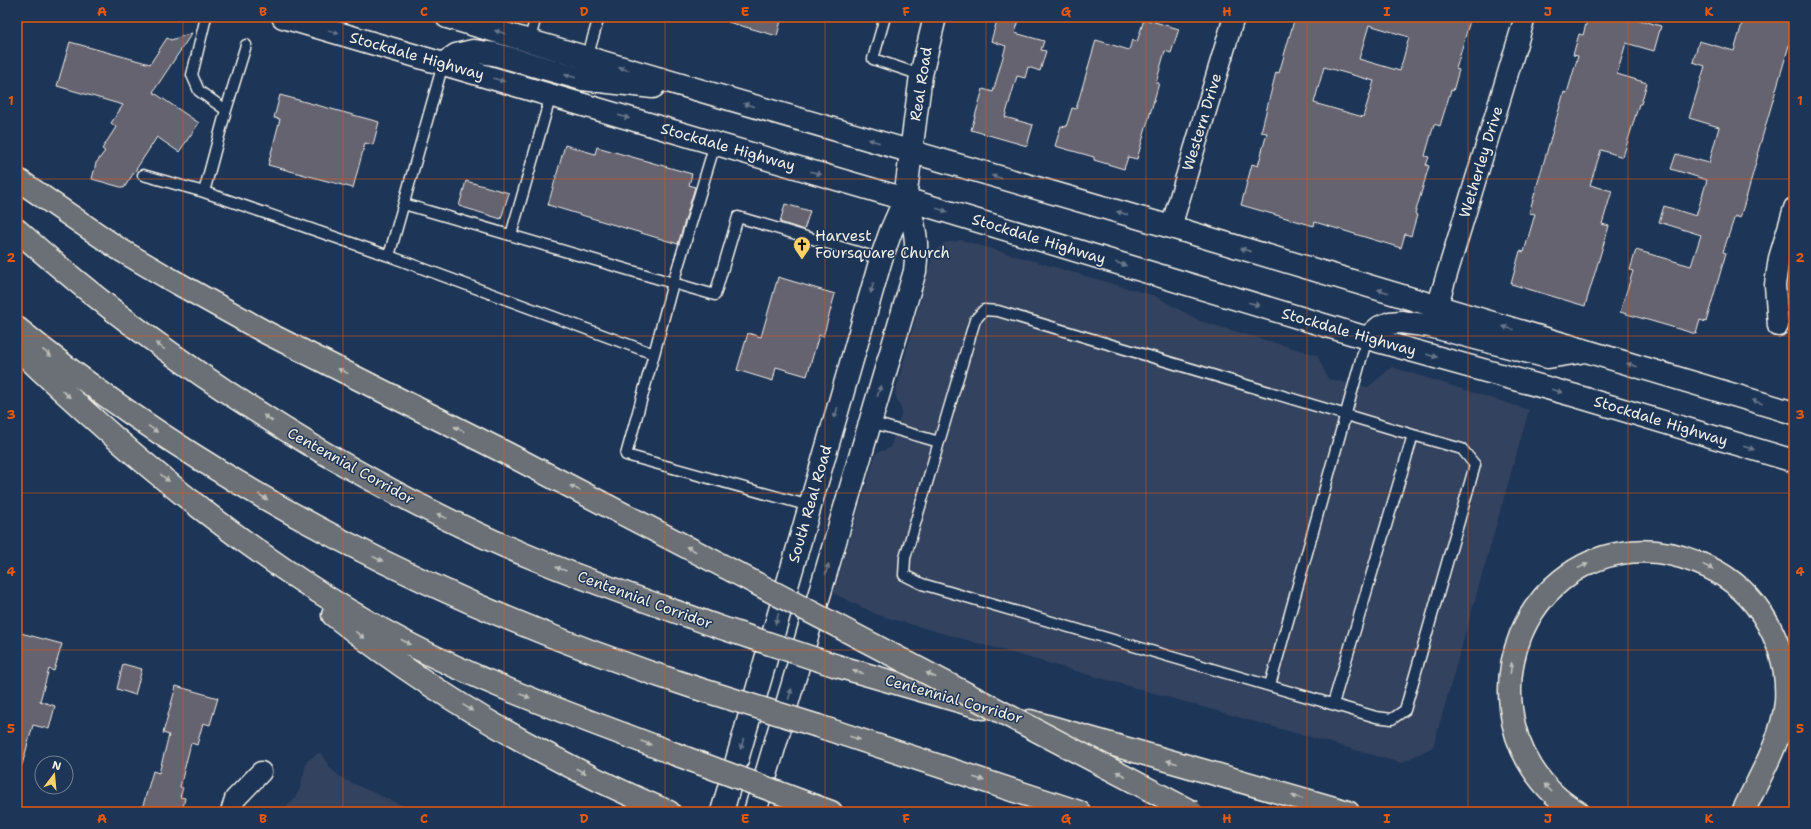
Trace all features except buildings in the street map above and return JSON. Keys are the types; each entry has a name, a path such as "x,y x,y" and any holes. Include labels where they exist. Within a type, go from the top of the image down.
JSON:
{"highway":[{"path":"17,179 119,248 267,334 499,450 1192,812"},
{"name":"Centennial Corridor","path":"17,230 73,279 162,347 223,390 346,465 407,499 469,530 533,558 716,626 837,666 1348,812"},
{"path":"17,328 100,392 156,431 288,512 363,552 440,589 506,618 631,667 818,726 1079,812"},
{"path":"17,348 119,442 243,539 335,616 383,652 432,685 532,745 584,772 664,810"},
{"path":"243,539 356,615 419,649 510,691 831,812"},
{"path":"1578,812 1558,798 1544,784 1523,752 1516,735 1512,717 1510,699 1512,660 1518,640 1536,605 1563,579 1584,566 1612,555 1651,552 1670,554 1689,559 1726,577 1743,591 1757,606 1769,624 1778,643 1786,684 1786,702 1777,738 1743,812"}],"main road":[{"name":"Stockdale Highway","path":"283,17 905,199 1367,338 1576,396 1794,461"},
{"path":"447,17 1171,227 1794,413"},
{"name":"Real Road","path":"912,152 921,75 935,17"},
{"path":"443,64 456,55 473,51 494,54 582,79 642,86 692,88"},
{"name":"South Real Road","path":"722,812 881,259 890,231 905,199 912,152"},
{"path":"755,812 915,271 917,253 916,234 912,216 905,199"},
{"path":"1367,338 1380,327 1390,323 1401,322 1430,326 1548,357 1588,351"}],"street":[{"name":"Western Drive","path":"1171,227 1234,17"},
{"name":"Wetherley Drive","path":"1437,307 1525,17"},
{"path":"1778,326 1775,285 1779,258 1794,208"},
{"path":"231,812 235,799 261,772"}],"lane":[{"path":"206,17 192,74 199,91 226,110"},
{"path":"530,41 536,17"},
{"path":"587,58 599,17"},
{"path":"886,17 873,59 921,75"},
{"path":"204,192 226,110 246,45"},
{"path":"389,256 443,64"},
{"path":"511,235 551,96"},
{"path":"715,144 673,283 626,455 810,506"},
{"path":"143,176 204,192 389,256 654,354"},
{"path":"404,204 715,295 738,217 881,259"},
{"path":"984,310 998,311 1413,435 1462,449 1475,465 1405,710 1392,719 1376,717 922,584 904,575 905,558 939,442 976,320 984,310"},
{"path":"1270,685 1367,338"},
{"path":"870,422 939,442"},
{"path":"1333,704 1413,435"}],"shaded area":[{"path":"961,240 1155,296 1200,321 1317,355 1328,379 1368,387 1392,367 1529,410 1433,747 1401,763 878,615 833,593 876,453 890,448 902,412 895,394 933,253 944,243"},
{"path":"320,752 330,768 343,779 417,812 276,812 292,802 299,791 307,761"}],"place":[{"name":"Harvest Foursquare Church","path":"802,260"}]}
